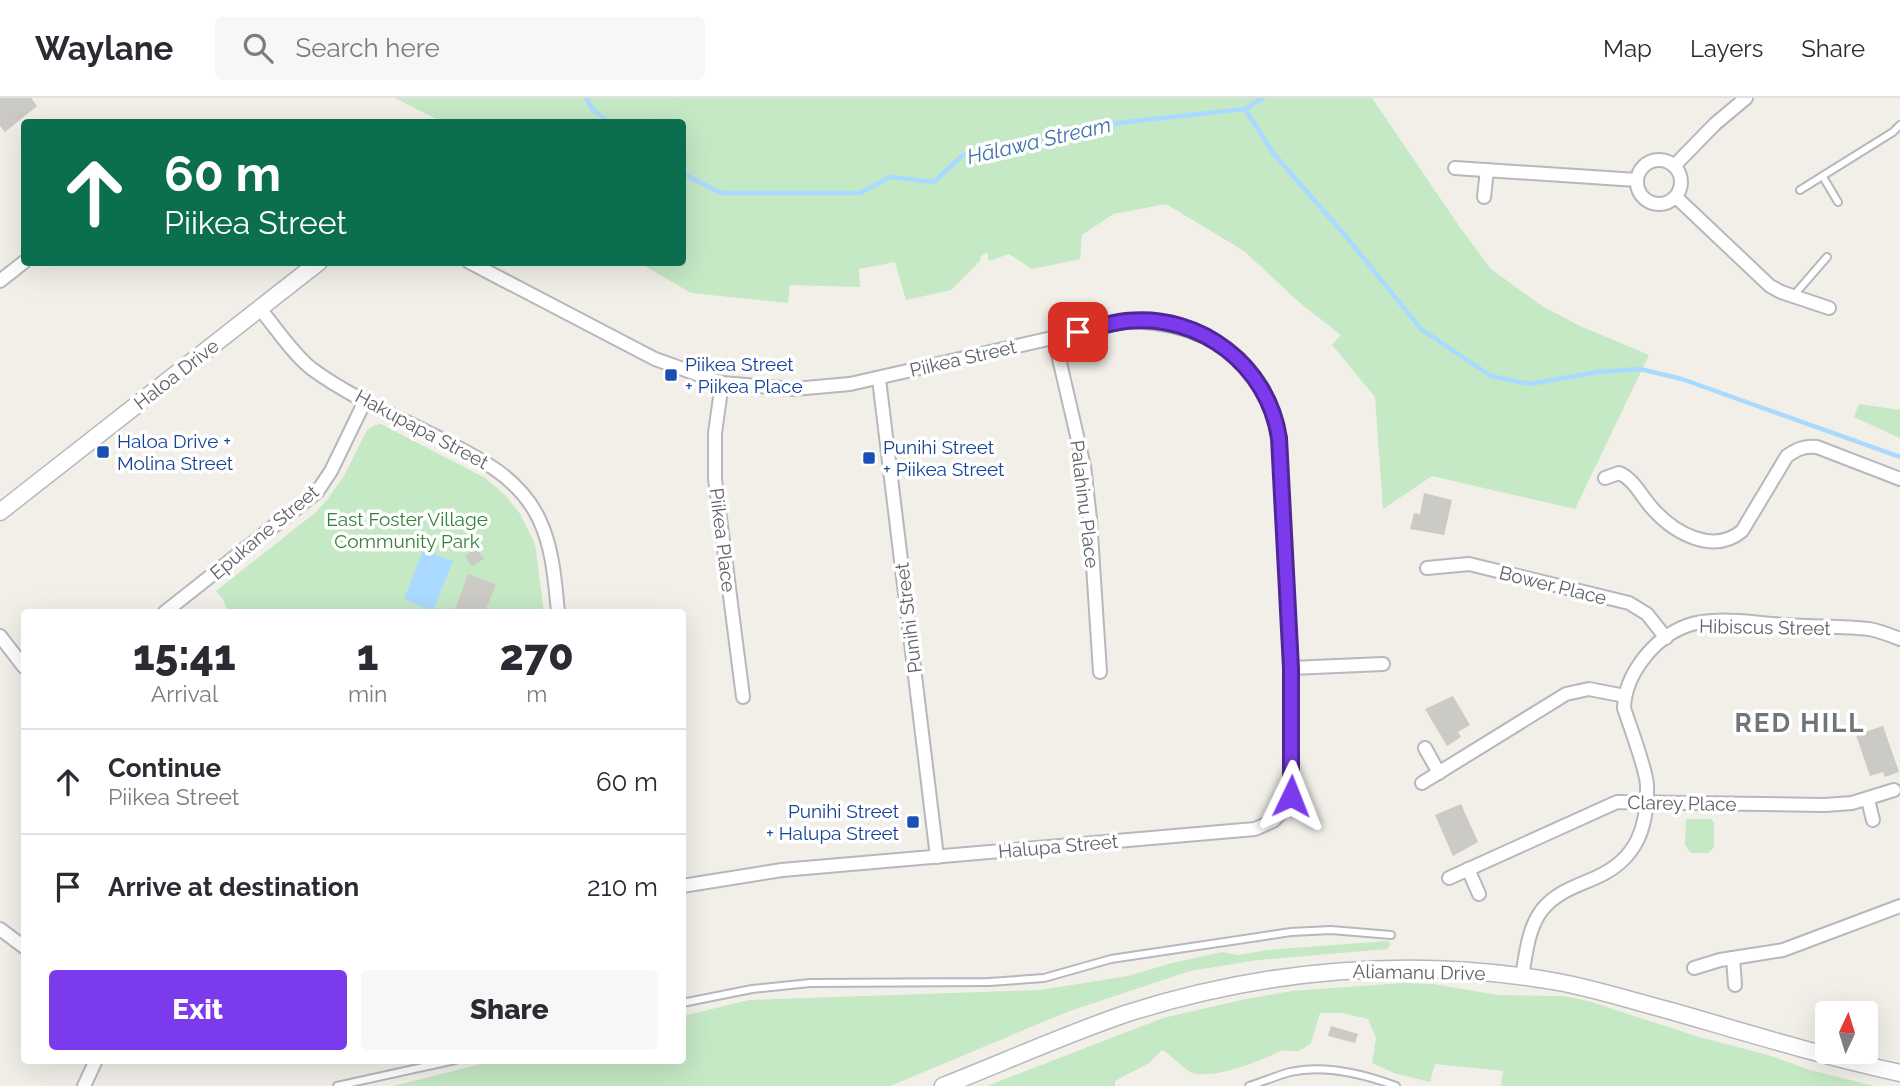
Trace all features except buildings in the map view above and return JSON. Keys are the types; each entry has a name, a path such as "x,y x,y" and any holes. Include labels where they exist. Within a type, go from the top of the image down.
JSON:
{"street":[{"path":"1674,166 1715,124 1746,98"},
{"path":"1661,160 1674,166 1681,177 1680,191 1676,197 1664,204 1651,202 1640,194 1637,180 1639,173 1648,163 1661,160"},
{"path":"1455,168 1637,180"},
{"path":"1484,197 1487,170"},
{"path":"1676,197 1770,286 1829,308"},
{"path":"0,281 21,264"},
{"name":"Haloa Drive","path":"0,512 314,266"},
{"name":"Piikea Street","path":"477,266 655,359 722,383 794,389 837,386 878,379 1127,321 1174,325 1214,340 1241,360 1254,376 1271,405 1279,438 1291,668"},
{"name":"Hakupapa Street","path":"260,309 310,367 365,401 492,465 514,484 539,518 547,540 558,609"},
{"name":"Palahinu Place","path":"1054,337 1084,466 1100,672"},
{"name":"Punihi Street","path":"878,379 937,857"},
{"name":"Piikea Place","path":"722,383 715,433 715,480 743,697"},
{"name":"Epukane Street","path":"169,609 317,492 331,471 365,401"},
{"path":"1605,478 1619,473 1628,477 1665,520 1695,539 1713,542 1733,539 1742,531 1787,456 1796,449 1817,447 1900,479"},
{"name":"Bower Place","path":"1427,568 1469,564 1629,604 1647,614 1666,638"},
{"name":"Hibiscus Street","path":"1625,696 1629,680 1642,660 1666,638 1688,625 1722,622 1871,629 1900,639"},
{"path":"0,636 21,663"},
{"path":"1291,668 1383,664"},
{"name":"Halupa Street","path":"686,885 782,870 1265,826 1284,810 1291,796 1291,668"},
{"path":"1422,783 1566,694 1589,689 1625,696 1624,708 1647,783 1643,830 1625,858 1599,876 1553,899 1536,919 1522,976"},
{"path":"1425,748 1439,773"},
{"name":"Clarey Place","path":"1449,878 1617,802 1812,806 1868,800 1894,790"},
{"path":"1868,800 1873,820"},
{"path":"1468,869 1479,894"},
{"path":"1693,968 1783,950 1900,906"},
{"path":"0,929 21,945"},
{"path":"1733,958 1735,985"},
{"name":"Aliamanu Drive","path":"943,1086 1123,1015 1191,995 1307,974 1378,968 1475,970 1604,992 1797,1048 1900,1073"},
{"path":"84,1086 94,1064"}],"lane":[{"path":"1800,190 1900,125"},
{"path":"1823,177 1838,202"},
{"path":"1793,296 1827,257"},
{"path":"686,1002 752,989 810,983 989,982 1044,978 1111,959 1291,932 1331,930 1391,935"},
{"path":"337,1086 437,1064"},
{"path":"1248,1086 1293,1072 1314,1070 1357,1074 1396,1086"}],"green space":[{"path":"395,98 1372,98 1491,269 1542,306 1580,326 1649,355 1575,509 1432,476 1383,509 1375,397 1332,345 1341,335 1300,303 1244,251 1166,204 1113,214 1082,235 1080,259 1032,269 1009,254 989,261 987,252 951,290 906,300 895,262 859,269 860,287 790,285 788,303 691,293 645,266 686,266 686,119 436,119"},
{"path":"1859,404 1900,410 1900,438 1854,417"},
{"name":"East Foster Village Community Park","path":"381,424 485,478 505,495 520,514 535,544 544,609 227,609 216,591 316,512 344,476 367,430"},
{"path":"1686,819 1711,819 1714,823 1714,847 1708,853 1691,853 1685,845"},
{"path":"1388,941 1391,944 1387,949 1258,960 1190,971 1067,1012 890,1086 393,1086 481,1064 686,1064 686,1015 749,1000 1040,990 1128,976 1222,952 1238,955 1268,950"},
{"path":"1403,983 1433,984 1498,995 1563,996 1588,1001 1810,1070 1874,1086 1501,1086 1503,1071 1435,1064 1430,1082 1394,1073 1372,1063 1376,1038 1368,1019 1342,1013 1320,1013 1311,1043 1299,1051 1281,1051 1218,1073 1193,1073 1162,1050 1149,1063 1115,1081 1115,1086 987,1086 1163,1018 1292,991"}],"water":[{"path":"423,550 453,561 434,609 404,599"}],"waterway":[{"name":"Hālawa Stream","path":"586,98 593,110 605,119"},
{"name":"Hālawa Stream","path":"686,175 721,193 860,193 890,177 934,182 963,155 1025,146 1109,124 1245,109 1262,98"},
{"path":"1245,109 1273,153 1344,234 1421,329 1491,376 1530,384 1597,372 1640,369 1682,379 1900,457"}],"place":[{"name":"Piikea Street + Piikea Place","path":"671,375"},
{"name":"Haloa Drive + Molina Street","path":"103,452"},
{"name":"Punihi Street + Piikea Street","path":"869,458"},
{"name":"Punihi Street + Halupa Street","path":"913,822"}],"district":[{"name":"RED HILL","path":"1800,723"}],"route":[{"path":"1078,332 1127,321 1174,325 1195,331 1214,340 1241,360 1271,405 1279,438 1291,668 1291,796"}]}
